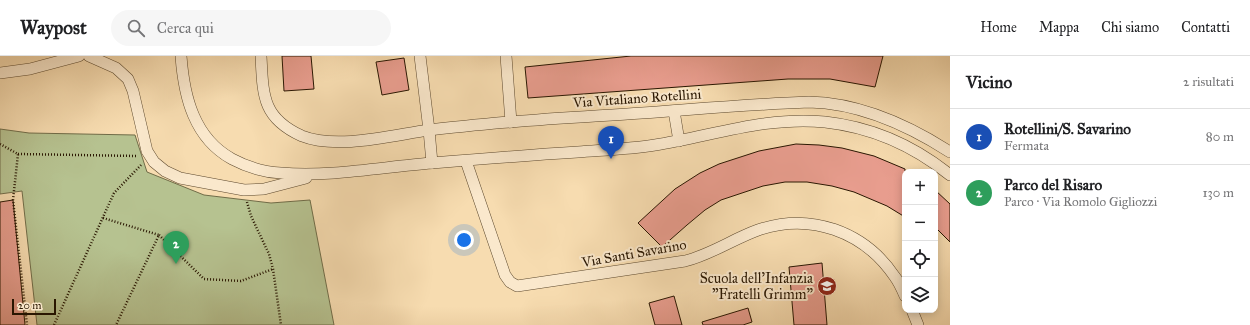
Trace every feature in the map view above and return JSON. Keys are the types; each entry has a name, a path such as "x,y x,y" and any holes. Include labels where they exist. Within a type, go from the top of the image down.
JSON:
{"street":[{"path":"0,73 30,69 79,56"},
{"path":"89,56 116,68 129,82 149,156 164,171 180,178 244,190 264,189 322,173"},
{"path":"181,56 182,74 189,107 198,126 209,141 228,157 241,164 264,171 290,174 322,173 650,146 778,122 824,122 856,127 902,144 932,161 950,175"},
{"name":"Via Vitaliano Rotellini","path":"262,56 264,95 272,114 278,121 289,129 303,136 318,140 352,141 429,130 511,122 812,102 833,104 878,116 930,139 950,152"},
{"path":"420,56 432,163"},
{"path":"506,56 511,122"},
{"path":"674,111 679,141"},
{"name":"Via Santi Savarino","path":"466,161 505,275 512,284 517,286 685,261 759,230 780,224 801,223 814,224 837,230 862,243 884,263 896,278 902,290"},
{"path":"913,313 918,325"}],"path":[{"path":"0,144 18,154 149,156"},
{"path":"18,154 13,200 27,325"},
{"path":"54,325 114,193 149,156"},
{"path":"244,190 251,216 269,254 274,269 282,325"},
{"path":"103,218 159,235 204,279 241,282 274,269"},
{"path":"116,325 159,235"}],"green space":[{"path":"0,129 29,133 135,135 147,172 204,195 271,203 310,200 334,325 37,325 22,191 0,194"}],"building":[{"path":"282,56 311,56 314,89 284,91"},
{"path":"631,56 883,56 875,87 830,79 788,79 528,98 525,67"},
{"path":"404,58 409,90 382,95 376,62"},
{"path":"796,144 819,145 842,148 874,156 905,169 902,169 902,215 887,206 854,192 832,186 807,182 785,182 763,186 721,200 705,210 662,247 638,223 675,189 700,173 719,164 759,151"},
{"path":"938,193 950,204 950,242 938,230"},
{"path":"13,200 25,325 0,325 0,202"},
{"path":"822,263 827,325 794,325 789,267"},
{"path":"674,296 682,325 655,325 649,303"},
{"path":"748,308 752,322 743,325 703,325 702,322"}],"place":[{"name":"Rotellini/S. Savarino","path":"611,159"},
{"name":"Parco del Risaro","path":"176,264"},
{"name":"Scuola dell'Infanzia \"Fratelli Grimm\"","path":"827,286"}]}
